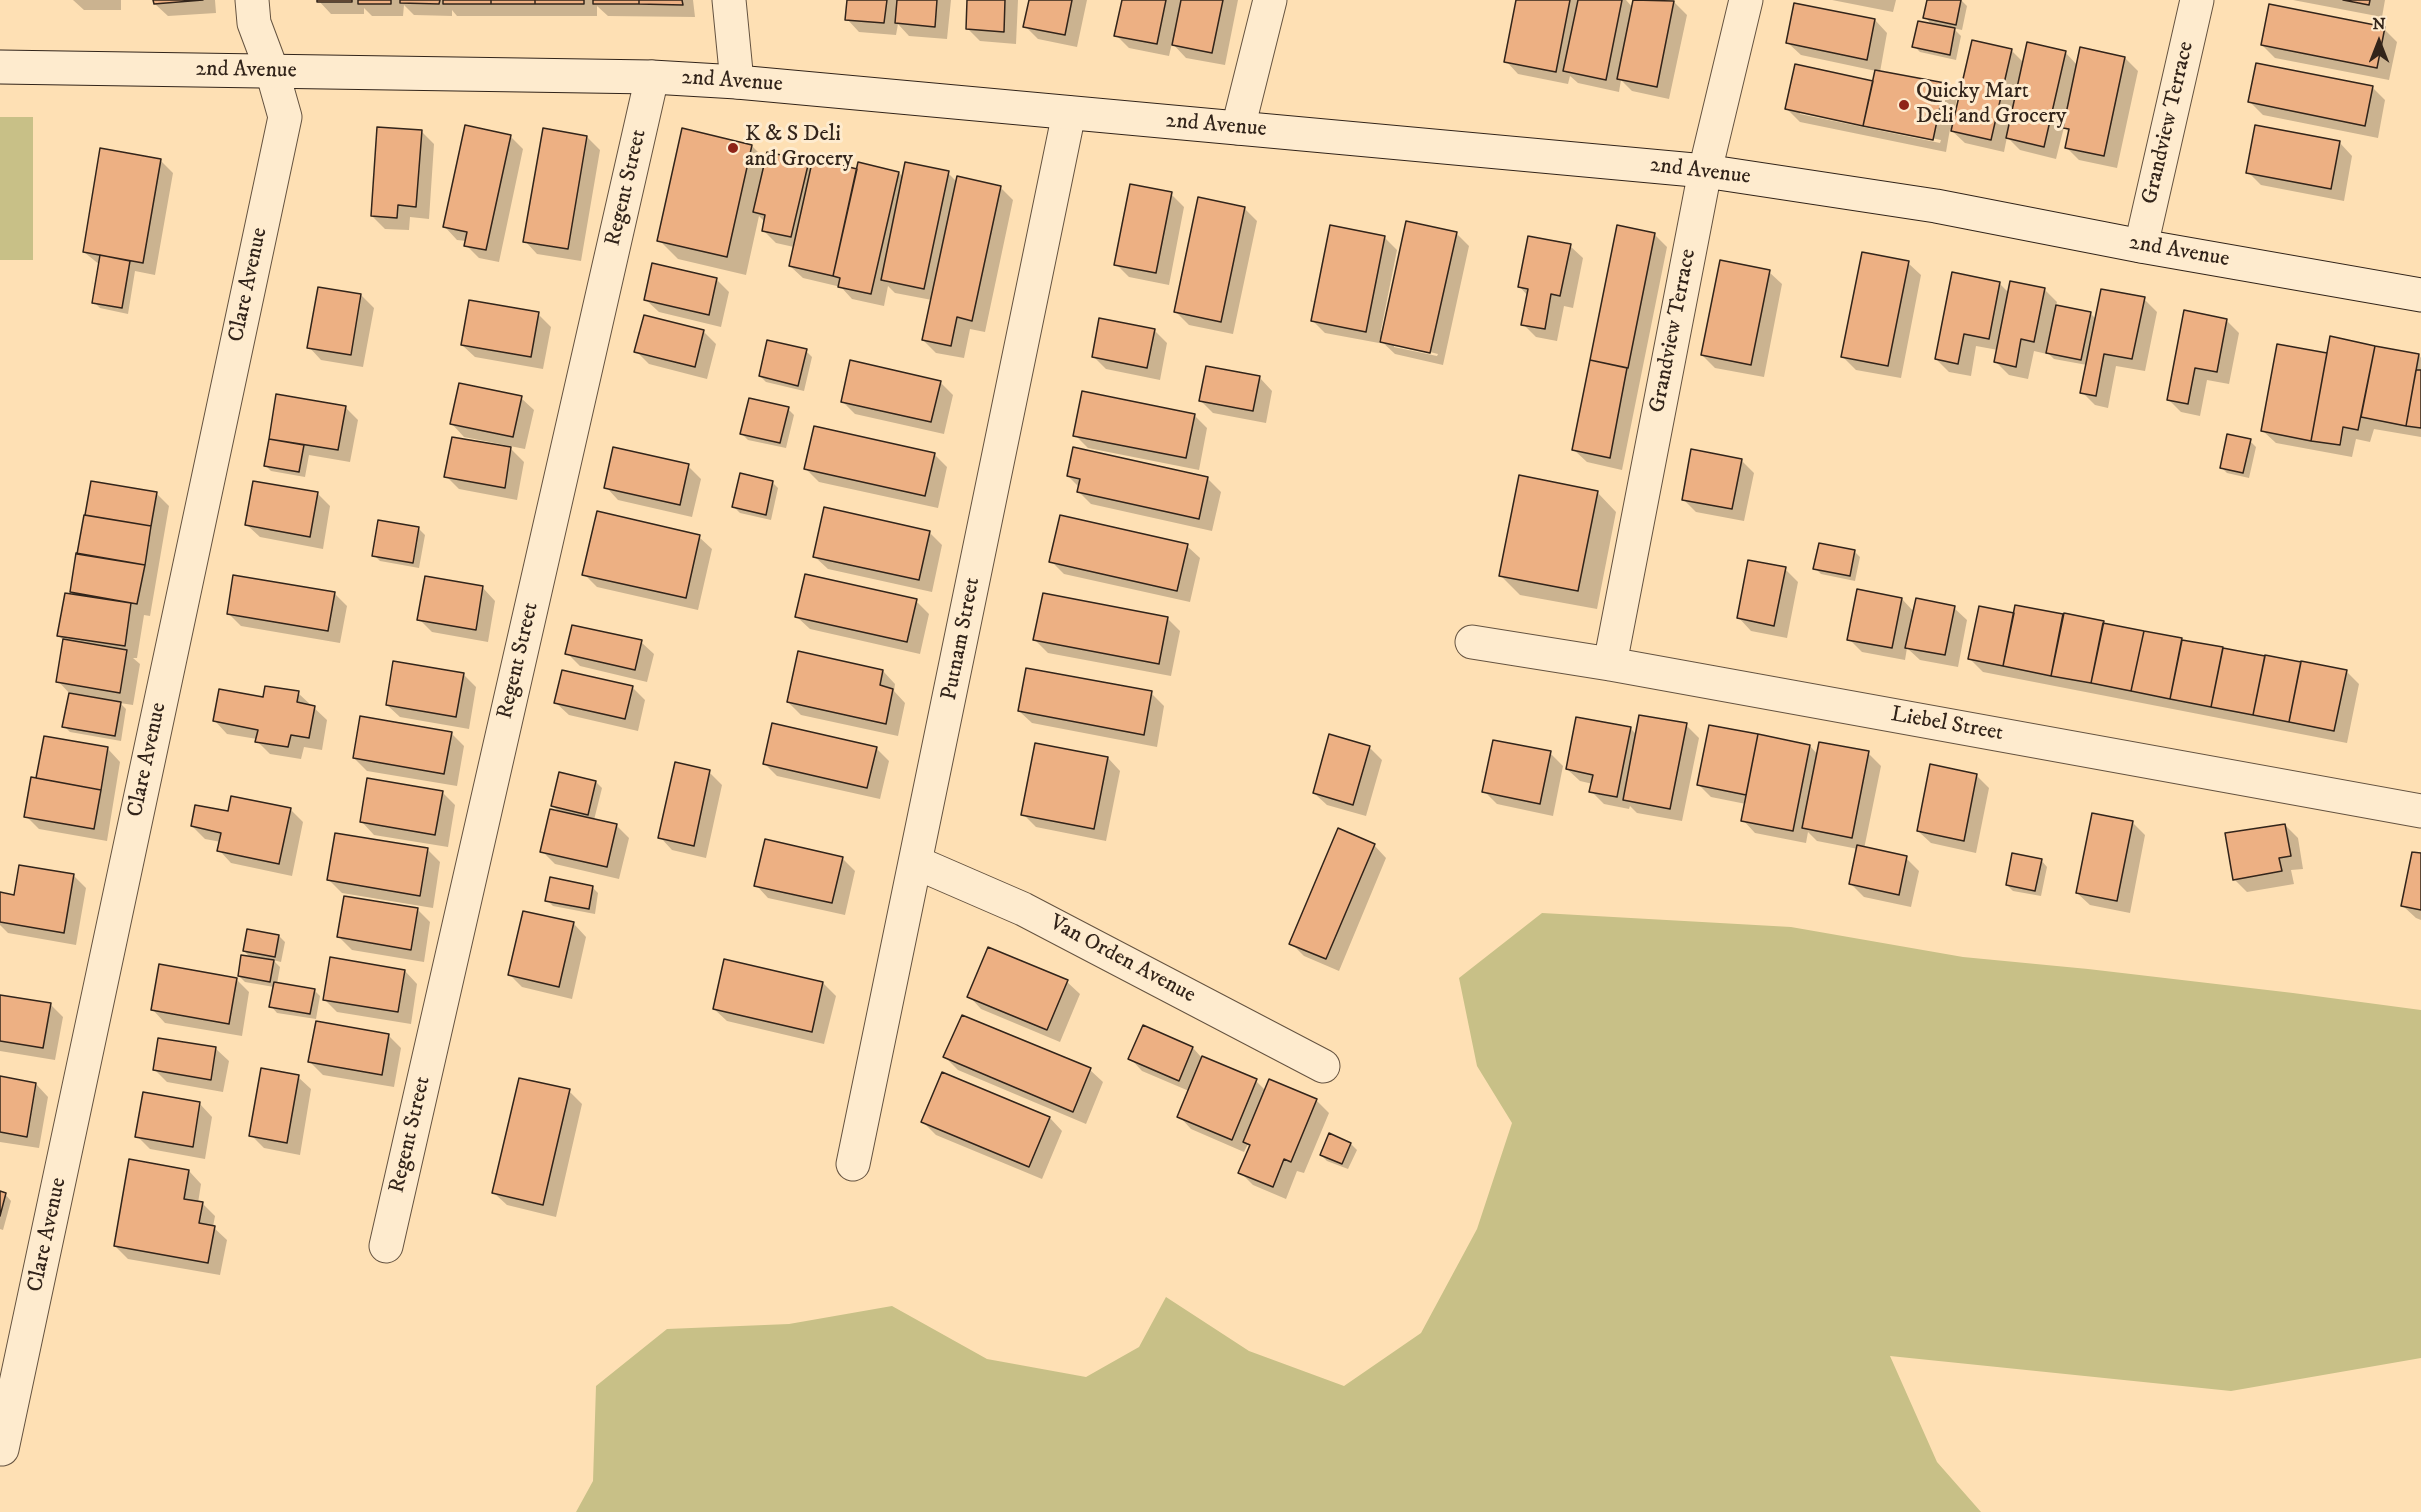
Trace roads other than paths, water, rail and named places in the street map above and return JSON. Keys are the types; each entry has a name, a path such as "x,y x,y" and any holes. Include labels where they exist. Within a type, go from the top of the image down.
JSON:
{"street":[{"name":"Clare Avenue","path":"2,1449 285,117 272,71 254,23 252,0"},
{"path":"729,0 737,82"},
{"path":"1238,128 1270,0"},
{"name":"Grandview Terrace","path":"1610,664 1705,171 1746,0"},
{"name":"Grandview Terrace","path":"2140,246 2197,0"},
{"name":"2nd Avenue","path":"0,67 652,76 1705,171 1936,206 2140,246 2421,295"},
{"name":"Regent Street","path":"386,1246 652,76"},
{"name":"Putnam Street","path":"853,1164 1069,113"},
{"name":"Liebel Street","path":"1472,642 1610,664 2421,811"},
{"name":"Van Orden Avenue","path":"916,862 1023,909 1323,1066"}],"place":[{"name":"Quicky Mart Deli and Grocery","path":"1904,105"},
{"name":"K & S Deli and Grocery","path":"733,148"}]}
